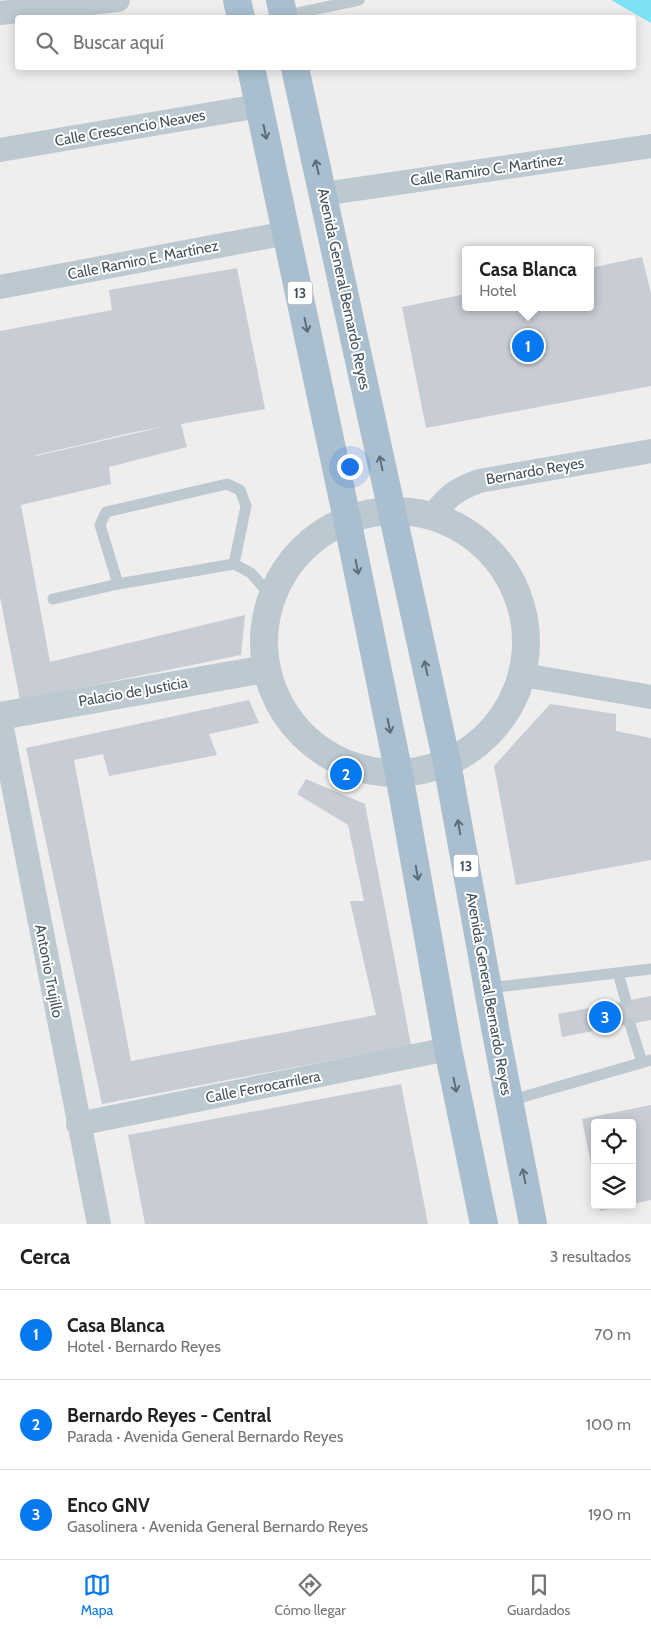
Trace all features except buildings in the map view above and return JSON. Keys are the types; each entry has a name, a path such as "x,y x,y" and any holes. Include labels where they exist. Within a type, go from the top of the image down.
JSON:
{"main road":[{"path":"237,0 240,15"},
{"name":"13","path":"251,70 348,519 399,774 448,1049 484,1224"},
{"name":"Avenida General Bernardo Reyes","path":"295,70 447,763 533,1224"}],"street":[{"path":"0,13 118,0"},
{"name":"Calle Crescencio Neaves","path":"0,150 259,106"},
{"name":"Calle Ramiro C. Martínez","path":"323,194 651,146"},
{"name":"Calle Ramiro E. Martínez","path":"0,287 287,233"},
{"name":"Bernardo Reyes","path":"432,516 446,498 462,487 480,481 651,451"},
{"path":"392,510 432,516 469,533 499,560 519,595 527,635 523,675 508,711 492,730 481,742 447,763 399,774 362,769 328,756 299,733 278,703 265,669 263,632 271,596 289,563 315,537 348,519 392,510"},
{"name":"Palacio de Justicia","path":"0,717 265,669"},
{"path":"523,675 650,693"},
{"name":"Antonio Trujillo","path":"0,717 99,1224"},
{"name":"Calle Ferrocarrilera","path":"78,1124 448,1049"}],"lane":[{"path":"282,11 359,0"},
{"path":"118,584 100,525 106,512 227,484 240,490 246,506 234,564"},
{"path":"53,599 118,584 234,564 252,573 271,596"},
{"path":"488,988 651,969"},
{"path":"618,973 626,1001"},
{"path":"509,1101 647,1061 630,1024"}],"water":[{"path":"611,0 651,0 651,23"}],"place":[{"name":"Casa Blanca","path":"528,346"},
{"name":"Bernardo Reyes - Central","path":"346,774"},
{"name":"Enco GNV","path":"605,1017"}]}
